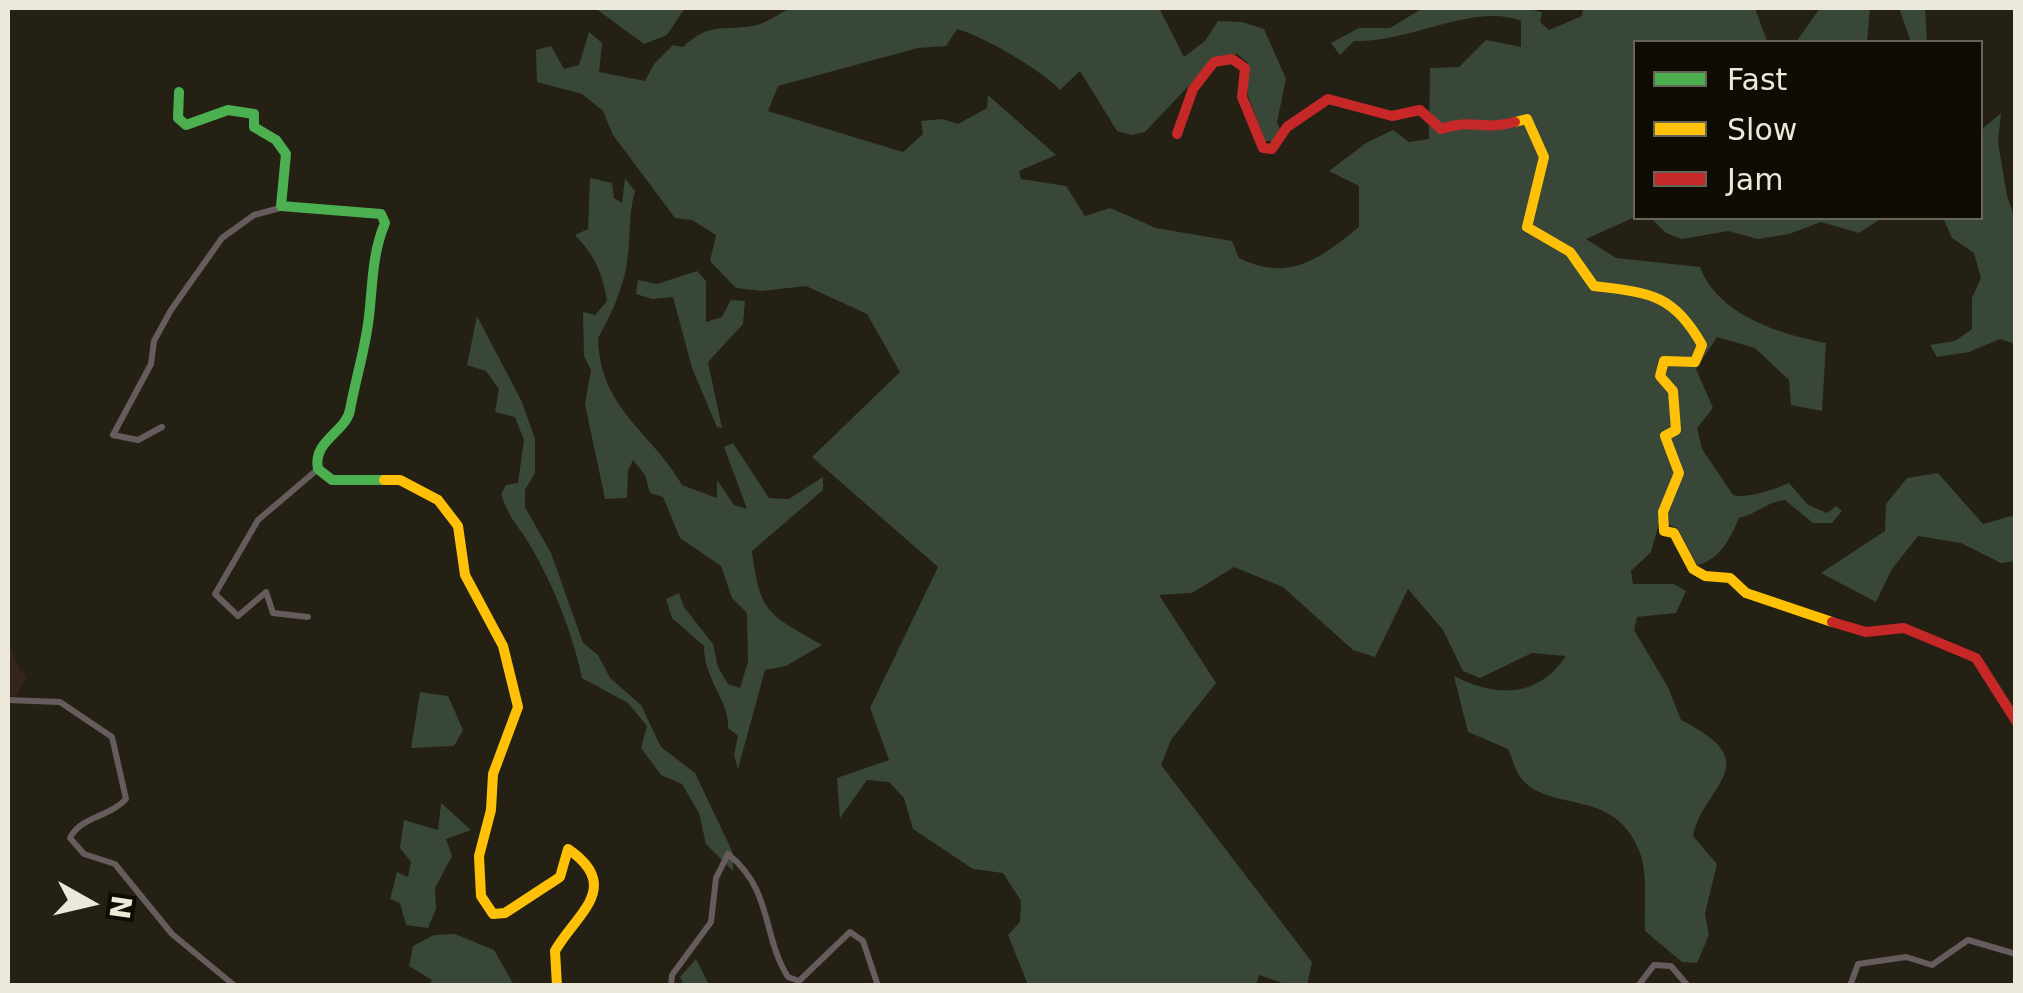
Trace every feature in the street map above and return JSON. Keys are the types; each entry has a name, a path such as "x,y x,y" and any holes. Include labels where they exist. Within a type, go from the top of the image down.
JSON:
{"street":[{"path":"1178,134 1193,89 1214,62 1232,59 1245,68 1242,97 1263,148 1272,149 1287,128 1328,99 1392,116 1420,110 1441,129 1463,121 1490,130 1526,119 1544,156 1528,227 1570,252 1594,286 1660,296 1685,311 1702,345 1694,362 1664,361 1660,376 1672,391 1676,430 1665,436 1679,473 1663,512 1664,531 1674,532 1693,569 1705,576 1730,578 1738,590 1753,598 1794,607 1841,627 1868,632 1902,626 1947,652 1976,658 2016,721"},
{"path":"180,92 178,118 186,125 228,110 254,114 254,127 276,140 286,154 279,203 284,208"},
{"path":"162,428 138,440 113,435 152,364 154,340 162,325 222,238 254,215 284,208 382,214 385,224 372,250 368,321 359,376 349,392 350,414 328,436 316,458 318,470 332,480 400,480 438,500 458,526 465,575 503,646 518,708 512,736 493,774 491,810 479,856 481,896 493,914 504,913 560,877 568,848 590,873 596,898 590,914 558,945 552,958 557,986"},
{"path":"308,617 273,613 266,592 238,616 215,594 258,520 318,470"},
{"path":"8,700 60,702 112,737 126,799 117,809 75,828 70,838 84,854 115,864 172,934 235,986"},
{"path":"671,986 672,975 711,922 716,878 728,854 742,866 771,919 774,942 788,977 800,981 850,932 862,940 878,986"},
{"path":"1850,986 1858,964 1906,957 1932,965 1968,940 2016,954"},
{"path":"1638,986 1654,965 1671,966 1688,986"}],"shaded area":[{"path":"8,640 19,669 27,677 16,697 8,694"}],"green space":[{"path":"595,8 685,8 667,35 644,44"},
{"path":"790,8 1159,8 1184,57 1205,41 1218,21 1242,22 1264,29 1286,79 1277,122 1280,129 1272,141 1265,141 1248,96 1248,63 1237,54 1215,58 1145,132 1131,135 1117,131 1080,71 1060,90 1012,55 957,29 946,46 918,48 778,86 768,111 903,152 923,134 921,121 942,119 958,124 987,108 988,95 1056,155 1019,171 1021,179 1066,186 1085,216 1110,208 1156,228 1232,241 1239,258 1274,268 1304,264 1359,227 1359,186 1329,171 1366,143 1393,130 1409,142 1429,139 1430,68 1459,67 1486,40 1521,47 1521,21 1503,17 1462,20 1396,36 1354,41 1340,55 1331,43 1359,28 1390,28 1423,8 1523,8 1542,12 1540,22 1549,30 1582,16 1583,8 1755,8 1767,40 1633,40 1633,218 1586,239 1616,258 1700,267 1709,284 1735,310 1770,328 1826,343 1822,411 1791,405 1789,380 1755,348 1717,337 1696,369 1713,408 1697,428 1702,449 1733,495 1754,495 1789,483 1808,505 1827,513 1836,506 1842,511 1832,523 1813,523 1785,500 1779,501 1739,518 1718,553 1697,565 1678,529 1660,520 1651,552 1631,571 1633,584 1674,584 1686,591 1676,613 1637,617 1634,630 1668,687 1681,720 1722,749 1726,762 1724,775 1693,836 1717,864 1705,914 1709,935 1697,963 1682,962 1645,931 1642,862 1629,832 1599,809 1532,788 1520,777 1508,749 1468,732 1454,676 1485,688 1514,690 1542,680 1566,656 1532,653 1480,678 1463,671 1443,630 1408,589 1375,657 1353,650 1283,587 1234,567 1192,593 1159,595 1216,683 1171,740 1161,765 1312,962 1307,985 1288,985 1259,975 1256,986 1028,985 1008,935 1020,922 1021,901 1003,873 973,869 913,829 904,798 889,782 867,780 840,818 837,778 889,760 870,708 938,567 812,457 900,372 867,314 806,286 762,291 736,288 710,261 716,235 692,220 675,218 613,135 603,111 582,94 537,82 536,50 551,46 564,69 579,65 589,32 602,43 599,72 645,81 654,64 673,45 683,47 708,31 757,25"},
{"path":"1820,8 1870,8 1867,40 1797,40"},
{"path":"1899,8 1925,8 1927,40 1910,40"},
{"path":"2001,113 1998,142 2007,196 2015,218 2015,344 2000,339 1969,352 1937,357 1930,345 1955,341 1972,329 1972,298 1981,278 1974,253 1952,238 1944,220 1983,220 1983,128"},
{"path":"590,178 612,183 614,198 622,203 625,178 635,191 625,273 598,338 608,384 630,419 682,485 717,498 717,480 734,505 747,509 724,447 733,443 769,498 789,499 823,477 823,490 752,551 759,588 770,610 822,645 786,666 765,670 738,769 734,755 738,736 728,728 704,646 672,618 666,599 679,593 684,607 713,644 718,667 728,684 740,688 748,662 747,613 732,598 721,566 680,538 663,497 650,493 645,475 633,460 628,470 627,498 605,499 585,404 591,370 584,356 583,312 595,315 607,301 597,265 575,235 588,229"},
{"path":"1653,220 1879,220 1859,233 1821,222 1789,234 1758,239 1728,231 1682,239 1666,233"},
{"path":"697,271 706,281 706,322 722,317 731,300 745,301 743,324 708,362 722,428 717,427 692,368 673,297 652,299 636,294 638,280 657,284"},
{"path":"477,316 522,402 535,439 535,473 525,490 525,507 551,553 583,643 598,655 610,678 641,705 661,747 695,773 733,853 733,871 706,844 699,813 682,784 661,775 641,748 647,726 628,703 582,678 555,594 501,494 506,485 518,483 524,440 515,417 495,412 499,389 486,371 467,365"},
{"path":"1938,473 1983,524 2015,515 2015,561 2001,563 1961,543 1918,536 1892,569 1876,602 1821,573 1885,531 1886,504 1907,478"},
{"path":"420,692 448,696 463,730 454,746 411,748"},
{"path":"441,803 471,830 446,839 452,856 435,888 436,909 428,928 406,925 400,903 390,899 397,872 408,877 411,862 400,848 404,820 438,830"},
{"path":"455,934 494,950 514,985 429,985 432,980 409,966 413,946 434,935"},
{"path":"696,959 709,985 684,985 680,977"}],"traffic: fast":[{"path":"179,92 178,118 186,125 228,110 254,114 254,127 276,140 286,154 281,206 381,214 385,223 375,260 366,335 350,410 317,459 318,469 332,480 384,480"}],"traffic: slow":[{"path":"1515,122 1527,119 1544,157 1527,227 1570,252 1594,286 1645,294 1670,305 1702,345 1695,362 1664,361 1660,376 1673,391 1676,430 1665,436 1679,473 1663,512 1664,531 1674,533 1693,569 1705,576 1730,578 1746,593 1832,622"},
{"path":"384,480 400,480 438,500 458,526 465,575 503,646 518,707 493,774 491,810 479,856 481,896 493,914 505,913 560,877 568,849 592,876 590,901 555,951 557,986"}],"traffic: jam":[{"path":"1177,134 1193,89 1214,62 1232,59 1245,68 1242,97 1263,148 1272,149 1287,127 1328,99 1392,116 1420,110 1441,129 1515,122"},
{"path":"1832,622 1866,632 1904,628 1976,658 2016,721"}]}
